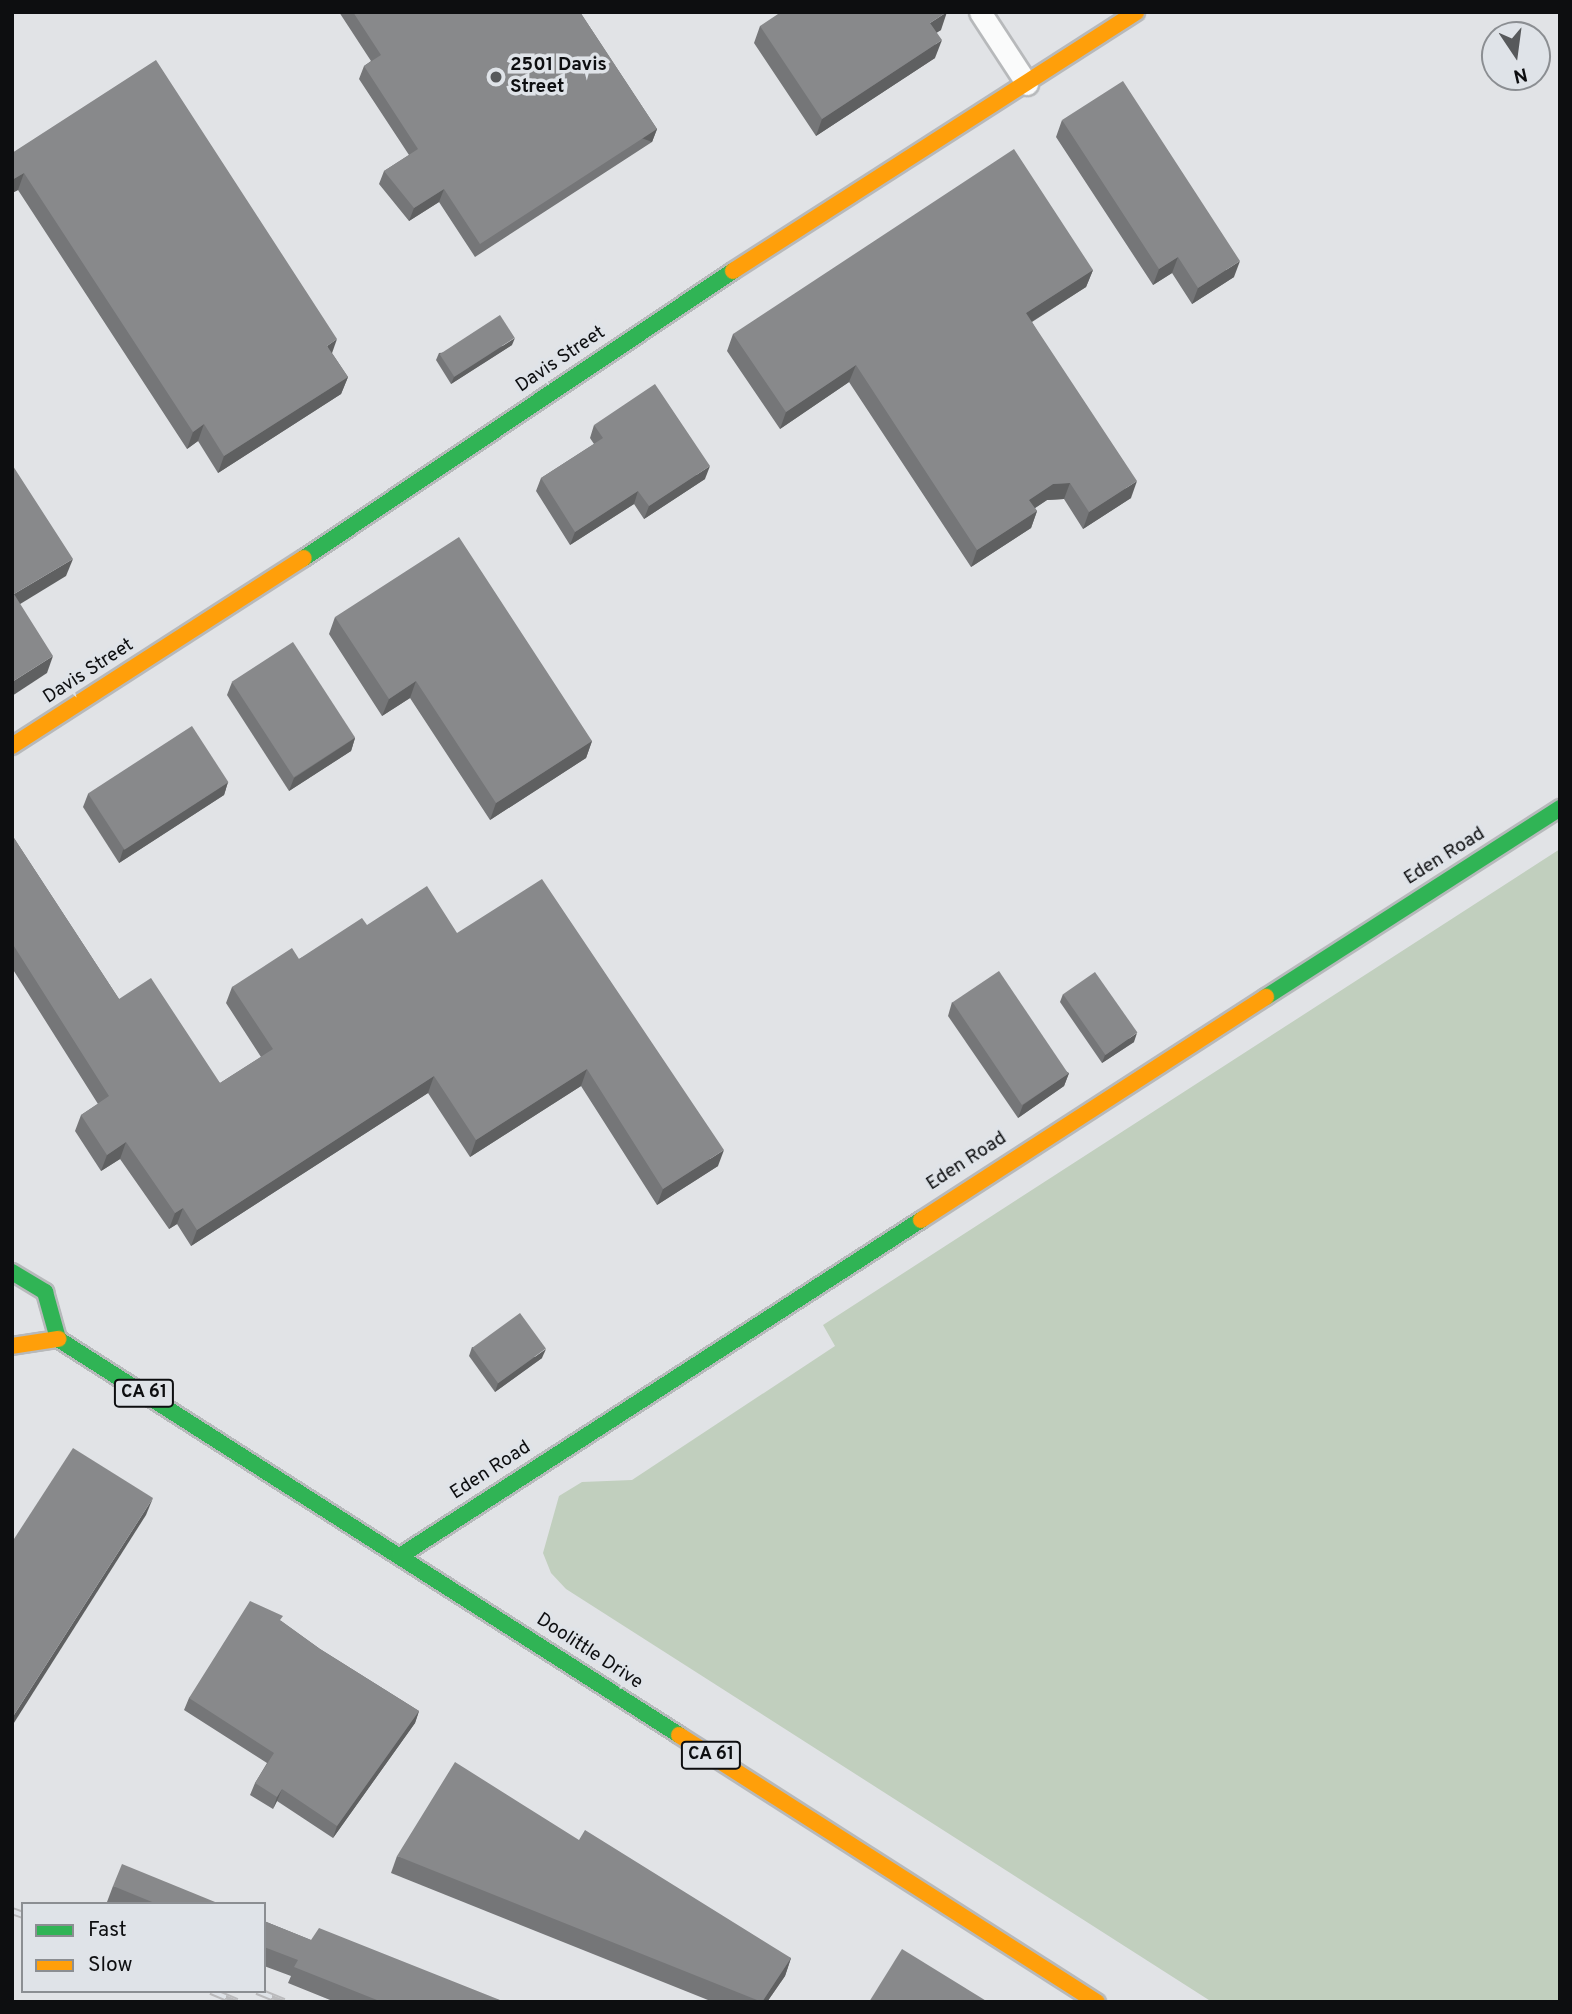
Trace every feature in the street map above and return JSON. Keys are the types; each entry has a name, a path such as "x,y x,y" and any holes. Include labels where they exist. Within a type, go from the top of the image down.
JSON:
{"street":[{"path":"980,12 1027,83"},
{"name":"Davis Street","path":"12,746 1136,12"},
{"name":"Eden Road","path":"400,1556 1560,808"},
{"path":"12,1272 45,1292 58,1339 12,1346"},
{"name":"Doolittle Drive","path":"58,1339 1097,2002"}],"green space":[{"path":"1560,849 1560,2002 1212,2002 566,1589 551,1573 543,1553 559,1496 582,1482 632,1480 835,1346 823,1325"}],"building":[{"name":"2501 Davis Street","path":"353,12 580,12 657,129 480,244 444,189 414,208 384,171 418,149 364,66 381,55"},
{"path":"781,12 947,12 930,23 942,40 822,119 760,26"},
{"path":"156,60 337,339 327,346 348,377 224,456 204,424 193,432 24,173 12,180 12,153"},
{"path":"1123,81 1240,261 1198,288 1178,257 1159,269 1062,120"},
{"path":"1014,149 1093,270 1026,313 1137,481 1089,512 1070,483 1053,484 1029,500 1037,511 977,550 856,365 786,412 733,334"},
{"path":"500,315 515,338 454,377 440,354"},
{"path":"655,384 710,466 649,506 638,491 575,532 541,478 603,438 594,425"},
{"path":"12,466 73,559 14,594 53,656 12,682"},
{"path":"459,537 592,741 496,803 416,681 389,699 335,617"},
{"path":"293,642 355,738 294,777 232,682"},
{"path":"192,726 228,782 124,850 88,794"},
{"path":"12,835 119,999 151,978 220,1083 273,1049 232,987 292,948 299,959 362,918 367,925 427,886 457,933 542,879 724,1150 663,1189 587,1069 476,1140 434,1076 197,1230 183,1208 175,1213 126,1142 107,1155 81,1115 109,1096 12,943"},
{"path":"999,971 1068,1074 1022,1105 953,1002"},
{"path":"1095,972 1137,1033 1105,1055 1063,994"},
{"path":"520,1313 546,1349 498,1383 472,1348"},
{"path":"73,1448 153,1498 12,1718 12,1542"},
{"path":"250,1601 283,1616 280,1620 320,1649 419,1711 337,1826 282,1789 277,1797 255,1783 274,1753 189,1698"},
{"path":"455,1762 579,1840 585,1830 791,1958 762,2002 397,1856"},
{"path":"122,1864 215,1902 152,1902 113,1886"},
{"path":"266,1922 311,1940 319,1928 505,2002 382,2002 294,1967 298,1960 266,1948"},
{"path":"902,1949 988,2002 869,2002"}],"railway":[{"path":"12,1911 21,1914"},
{"path":"216,1993 237,2002"},
{"path":"262,1993 284,2002"}],"traffic: fast":[{"path":"304,558 733,271"},
{"path":"1266,997 1560,808"},
{"path":"400,1556 921,1220"},
{"path":"12,1272 45,1292 58,1339 679,1735"}],"traffic: slow":[{"path":"733,271 1136,12"},
{"path":"12,746 304,558"},
{"path":"921,1220 1266,997"},
{"path":"12,1346 58,1339"},
{"path":"679,1735 1097,2002"}],"place":[{"name":"2501 Davis Street","path":"496,77"}]}
